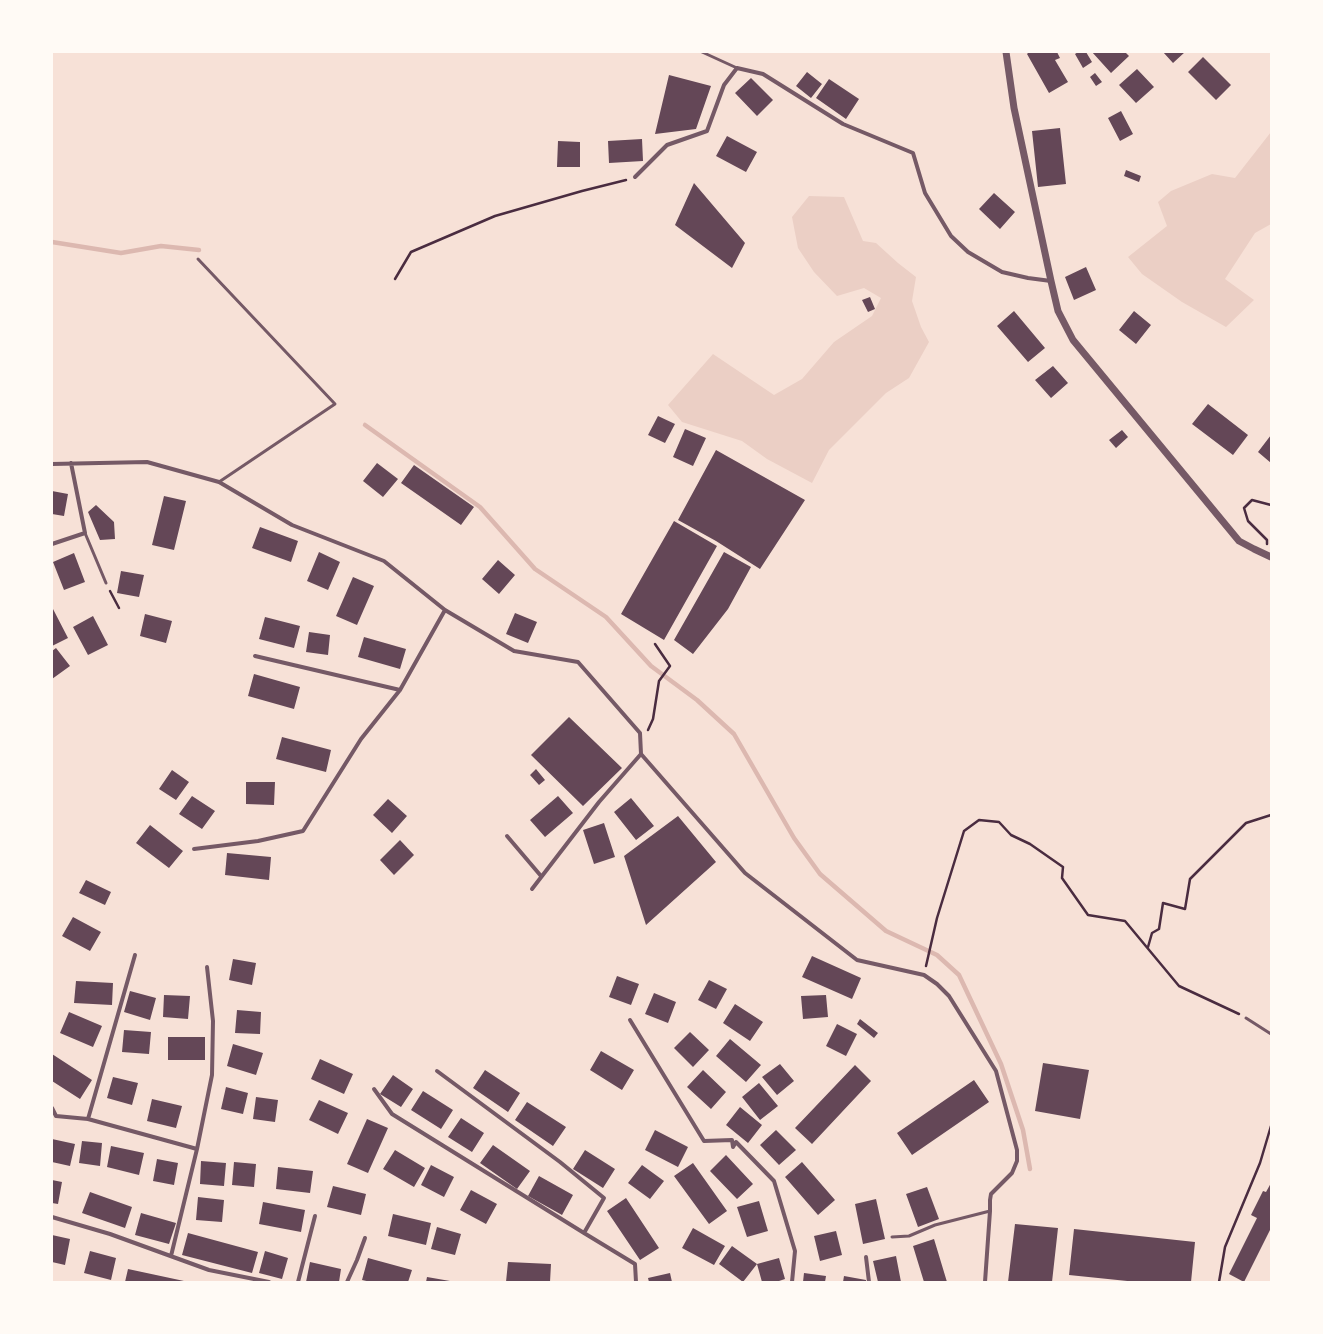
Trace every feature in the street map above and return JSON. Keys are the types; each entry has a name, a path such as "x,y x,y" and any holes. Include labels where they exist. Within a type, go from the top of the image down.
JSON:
{"street":[{"path":"1006,52 1014,108 1051,281 1058,310 1073,340 1239,541 1254,550 1270,556"},
{"path":"635,178 667,145 707,131 724,85 737,68 763,74 843,124 913,153 925,193 951,236 968,252 1002,272 1028,278 1051,281"},
{"path":"52,464 148,462 219,482 292,525 384,561 445,610 514,651 578,662 640,733 641,754 745,873 857,960 924,976 938,984 949,996 996,1071 1017,1150 1017,1161 1012,1173 991,1194 985,1282"},
{"path":"52,544 85,533 71,463"},
{"path":"194,849 258,841 303,831 361,739 400,690 445,610"},
{"path":"255,656 400,690"},
{"path":"532,889 598,802 641,754"},
{"path":"507,836 541,876"},
{"path":"88,1119 135,955"},
{"path":"171,1256 197,1149 212,1075 213,1020 206,967"},
{"path":"630,1020 704,1141 732,1140 732,1146 736,1142 774,1181 794,1251 792,1282"},
{"path":"437,1071 560,1162 604,1198 584,1233"},
{"path":"374,1089 392,1114 635,1264 636,1282"},
{"path":"52,1108 56,1116 88,1119 197,1149"},
{"path":"298,1282 315,1216"},
{"path":"52,1217 110,1234 209,1270 269,1282"},
{"path":"347,1282 365,1238"},
{"path":"866,1256 869,1282"}],"lane":[{"path":"702,52 737,68"},
{"path":"198,259 335,404 219,482"},
{"path":"85,533 106,583"},
{"path":"1246,1018 1271,1034"},
{"path":"892,1237 909,1236 935,1225 990,1211"}],"path":[{"path":"394,279 411,252 495,216 582,191 635,178"},
{"path":"1270,556 1267,540 1248,521 1244,508 1252,500 1271,505"},
{"path":"106,583 119,608"},
{"path":"640,742 653,719 659,681 670,666 655,644"},
{"path":"1148,948 1152,933 1158,929 1163,903 1185,909 1190,879 1246,823 1271,815"},
{"path":"928,957 945,889 964,832 979,820 999,822 1011,835 1030,844 1063,867 1062,878 1088,915 1125,921 1179,986 1246,1018"},
{"path":"1219,1282 1225,1247 1260,1163 1271,1126"}],"shaded area":[{"path":"1271,132 1271,224 1255,233 1225,279 1254,300 1226,327 1182,302 1142,274 1128,257 1167,226 1158,202 1171,191 1212,174 1235,178"},
{"path":"809,196 844,197 863,241 876,243 916,277 912,301 921,327 929,342 909,378 886,393 829,450 812,483 767,459 742,441 682,422 668,405 713,354 774,395 802,379 834,342 872,316 881,298 864,288 837,296 814,272 798,248 792,217"}],"building":[{"path":"1029,52 1057,52 1060,58 1055,60 1068,82 1049,93 1027,54"},
{"path":"1078,52 1086,52 1092,62 1083,68 1075,54"},
{"path":"1092,52 1125,52 1129,56 1111,73"},
{"path":"1163,52 1185,52 1173,63"},
{"path":"1203,57 1231,85 1216,100 1188,72"},
{"path":"1137,69 1154,87 1136,103 1119,85"},
{"path":"807,72 822,84 811,98 796,86"},
{"path":"1095,73 1102,82 1096,86 1090,77"},
{"path":"669,75 711,86 696,129 655,134"},
{"path":"751,78 773,100 757,116 735,93"},
{"path":"829,79 859,99 846,119 816,98"},
{"path":"1121,111 1133,134 1120,141 1108,118"},
{"path":"1060,128 1066,184 1038,187 1032,131"},
{"path":"727,136 757,152 746,172 716,156"},
{"path":"642,139 643,161 609,163 608,141"},
{"path":"558,141 580,142 580,167 557,167"},
{"path":"1126,170 1141,176 1139,182 1124,176"},
{"path":"694,183 745,243 732,268 675,225"},
{"path":"994,193 1015,212 1000,229 979,209"},
{"path":"1086,267 1096,290 1074,300 1065,277"},
{"path":"870,297 875,309 868,312 862,300"},
{"path":"1014,311 1045,348 1028,362 997,326"},
{"path":"1134,311 1151,325 1136,344 1119,330"},
{"path":"1053,366 1068,383 1051,398 1035,380"},
{"path":"1208,404 1248,435 1233,455 1192,424"},
{"path":"658,416 675,424 665,443 648,435"},
{"path":"685,429 706,438 693,466 673,457"},
{"path":"1122,430 1128,437 1116,448 1109,440"},
{"path":"1271,435 1271,463 1258,452"},
{"path":"716,450 805,500 760,569 716,541 678,520"},
{"path":"377,463 398,479 383,497 363,481"},
{"path":"414,465 474,507 461,525 401,483"},
{"path":"52,491 68,494 64,516 52,514"},
{"path":"164,496 186,501 174,550 152,545"},
{"path":"96,505 114,522 115,539 100,540 88,512"},
{"path":"674,521 717,546 664,640 621,614"},
{"path":"260,527 298,541 291,562 252,548"},
{"path":"319,552 340,562 328,590 307,581"},
{"path":"724,552 751,567 728,609 693,654 674,640"},
{"path":"74,553 85,582 64,590 53,562"},
{"path":"498,560 515,575 499,594 482,579"},
{"path":"121,571 144,575 139,597 117,593"},
{"path":"353,577 374,586 357,625 336,616"},
{"path":"52,609 68,638 52,646"},
{"path":"515,613 537,622 528,643 506,634"},
{"path":"145,614 172,621 166,643 140,636"},
{"path":"93,616 108,645 88,655 73,627"},
{"path":"265,617 300,626 294,648 259,639"},
{"path":"309,632 330,635 328,655 306,652"},
{"path":"364,637 406,649 400,669 358,657"},
{"path":"56,648 70,666 52,679 52,651"},
{"path":"254,674 300,687 294,709 248,696"},
{"path":"569,717 622,768 583,806 531,755"},
{"path":"282,737 331,750 326,772 276,759"},
{"path":"536,769 545,780 539,785 530,775"},
{"path":"172,770 189,782 176,800 159,789"},
{"path":"246,782 275,782 274,805 246,804"},
{"path":"192,796 215,811 202,829 179,814"},
{"path":"558,796 573,813 545,837 530,820"},
{"path":"631,798 654,826 636,840 614,812"},
{"path":"388,799 407,816 392,833 373,815"},
{"path":"678,816 716,862 646,925 624,856"},
{"path":"604,823 615,857 594,864 583,830"},
{"path":"150,825 183,851 169,868 136,843"},
{"path":"400,840 414,855 394,875 380,860"},
{"path":"227,853 271,857 269,880 225,875"},
{"path":"86,880 111,892 105,905 79,893"},
{"path":"73,917 101,932 90,951 62,936"},
{"path":"812,956 861,978 852,999 802,977"},
{"path":"233,959 256,963 252,985 229,980"},
{"path":"617,976 639,984 631,1005 609,997"},
{"path":"709,980 727,989 716,1009 698,1000"},
{"path":"76,981 113,983 112,1005 74,1003"},
{"path":"130,991 156,998 150,1020 124,1012"},
{"path":"654,993 676,1002 668,1023 645,1014"},
{"path":"164,995 190,996 188,1019 163,1017"},
{"path":"826,995 828,1017 803,1019 801,996"},
{"path":"735,1004 763,1022 750,1041 723,1023"},
{"path":"237,1010 261,1012 260,1034 235,1033"},
{"path":"69,1012 102,1026 93,1047 60,1033"},
{"path":"860,1019 878,1033 874,1038 857,1024"},
{"path":"837,1024 857,1034 846,1056 826,1046"},
{"path":"124,1030 151,1032 149,1054 122,1052"},
{"path":"690,1032 709,1050 693,1067 674,1048"},
{"path":"168,1037 205,1037 205,1060 168,1060"},
{"path":"730,1039 761,1065 746,1082 716,1056"},
{"path":"233,1044 263,1053 256,1075 227,1066"},
{"path":"601,1051 634,1070 622,1090 590,1070"},
{"path":"52,1054 92,1080 80,1099 52,1081"},
{"path":"320,1059 353,1074 344,1094 311,1079"},
{"path":"1043,1063 1089,1070 1080,1119 1035,1111"},
{"path":"780,1064 794,1081 777,1095 762,1077"},
{"path":"855,1065 871,1081 812,1144 795,1128"},
{"path":"485,1070 520,1093 508,1112 473,1088"},
{"path":"703,1070 726,1092 711,1109 687,1087"},
{"path":"393,1075 413,1089 401,1107 380,1094"},
{"path":"113,1077 138,1083 132,1105 107,1098"},
{"path":"974,1080 989,1102 912,1155 897,1133"},
{"path":"759,1083 778,1106 760,1120 742,1097"},
{"path":"226,1087 248,1093 243,1114 221,1109"},
{"path":"423,1091 453,1110 441,1129 411,1110"},
{"path":"256,1097 278,1100 275,1122 253,1119"},
{"path":"152,1099 182,1106 176,1128 147,1121"},
{"path":"319,1100 348,1113 338,1134 309,1120"},
{"path":"527,1102 566,1127 553,1146 515,1120"},
{"path":"740,1107 762,1125 748,1143 726,1125"},
{"path":"461,1118 484,1133 472,1152 448,1137"},
{"path":"367,1119 388,1128 368,1173 347,1164"},
{"path":"655,1130 688,1147 678,1167 645,1150"},
{"path":"776,1130 796,1150 779,1165 760,1145"},
{"path":"52,1139 75,1144 70,1166 52,1162"},
{"path":"82,1141 102,1143 100,1166 79,1163"},
{"path":"493,1145 530,1171 517,1189 480,1163"},
{"path":"111,1146 144,1153 139,1175 107,1167"},
{"path":"395,1150 425,1168 414,1187 383,1169"},
{"path":"585,1150 615,1169 603,1188 573,1169"},
{"path":"726,1155 753,1184 737,1199 710,1171"},
{"path":"157,1159 178,1163 174,1185 153,1181"},
{"path":"201,1161 226,1163 224,1186 200,1184"},
{"path":"234,1162 256,1164 254,1187 232,1185"},
{"path":"802,1162 835,1200 818,1215 785,1177"},
{"path":"693,1163 727,1211 709,1224 674,1176"},
{"path":"431,1165 454,1177 444,1197 421,1185"},
{"path":"642,1165 664,1181 650,1199 628,1183"},
{"path":"278,1167 313,1171 310,1193 276,1189"},
{"path":"539,1176 573,1195 562,1215 528,1196"},
{"path":"52,1180 62,1182 58,1204 52,1203"},
{"path":"1271,1183 1271,1228 1244,1282 1229,1274 1257,1218 1251,1215 1263,1191 1266,1192"},
{"path":"333,1186 366,1194 361,1215 327,1207"},
{"path":"927,1187 939,1219 918,1227 906,1194"},
{"path":"471,1190 497,1204 486,1224 460,1210"},
{"path":"90,1192 132,1207 125,1228 82,1213"},
{"path":"198,1197 224,1200 222,1222 196,1220"},
{"path":"626,1198 659,1248 640,1260 607,1211"},
{"path":"876,1199 885,1239 863,1244 855,1204"},
{"path":"759,1201 768,1231 747,1237 737,1207"},
{"path":"263,1202 305,1210 301,1232 259,1224"},
{"path":"141,1213 176,1223 169,1244 135,1235"},
{"path":"393,1214 431,1223 426,1245 388,1236"},
{"path":"1015,1224 1058,1228 1052,1282 1008,1282"},
{"path":"437,1227 461,1234 455,1255 431,1249"},
{"path":"693,1228 725,1246 714,1265 682,1248"},
{"path":"1074,1229 1195,1242 1191,1282 1137,1282 1069,1275"},
{"path":"836,1231 842,1255 820,1261 814,1236"},
{"path":"188,1233 258,1252 252,1273 182,1255"},
{"path":"52,1235 70,1239 65,1265 52,1262"},
{"path":"934,1239 947,1282 924,1282 913,1246"},
{"path":"732,1246 757,1264 743,1282 719,1264"},
{"path":"90,1251 116,1258 111,1280 84,1273"},
{"path":"265,1251 288,1258 282,1279 259,1273"},
{"path":"896,1256 901,1282 878,1282 873,1261"},
{"path":"368,1258 412,1270 408,1282 371,1282 362,1280"},
{"path":"779,1258 785,1279 776,1282 762,1282 757,1264"},
{"path":"310,1262 341,1269 339,1282 306,1282"},
{"path":"508,1262 551,1264 550,1282 506,1282"},
{"path":"128,1269 184,1281 184,1282 125,1282"},
{"path":"670,1273 672,1282 649,1282 648,1278"},
{"path":"804,1273 826,1276 825,1282 803,1282"},
{"path":"844,1276 866,1280 866,1282 843,1282"},
{"path":"427,1277 450,1281 450,1282 426,1282"}],"waterway":[{"path":"52,242 121,253 161,246 199,250"},
{"path":"365,425 480,507 535,569 606,617 651,666 697,700 734,734 794,838 820,874 886,931 937,955 959,975 1001,1064 1023,1130 1030,1169"}]}
